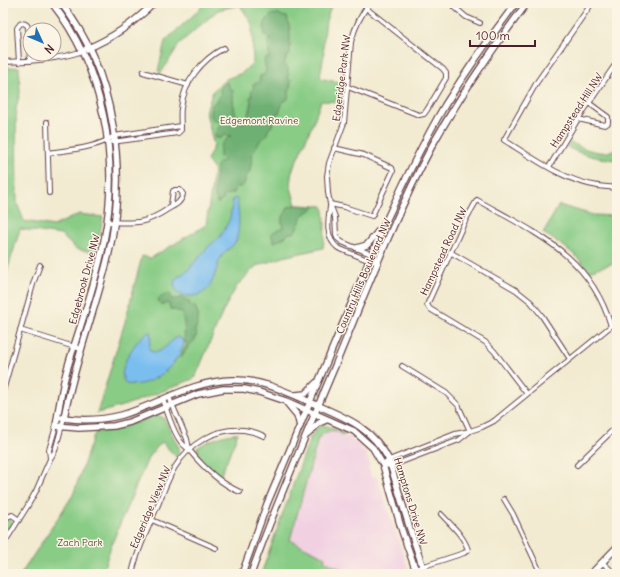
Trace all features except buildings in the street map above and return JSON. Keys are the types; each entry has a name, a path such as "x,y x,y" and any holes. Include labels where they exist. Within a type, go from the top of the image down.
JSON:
{"street":[{"name":"Edgebrook Drive NW","path":"52,3 68,24 83,51 97,91 107,141 110,176 108,222 99,265 64,383 56,426"},
{"name":"Edgebrook Drive NW","path":"61,3 80,29 89,48 104,89 114,136 117,176 115,222 105,269 73,375 63,423"},
{"path":"62,57 83,51 119,32 133,23 154,3"},
{"name":"Edgeridge Park NW","path":"370,3 357,24 352,38 344,123 329,163 327,185 330,204 335,218 337,238 342,242 373,255"},
{"path":"450,3 466,17 480,22"},
{"name":"Country Hills Boulevard NW","path":"242,574 267,504 386,221 415,160 445,106 470,67 516,3"},
{"name":"Country Hills Boulevard NW","path":"251,574 270,521 314,414 410,190 441,131 479,69 527,3"},
{"path":"592,3 536,82 504,140 572,179 598,186 617,188"},
{"path":"348,87 419,115 424,114 427,110 446,78 444,69 366,8"},
{"path":"19,62 17,28 22,23"},
{"path":"107,141 115,143 178,133 181,130 181,107 188,85 196,70 206,59 224,48"},
{"path":"3,62 22,62"},
{"name":"Hampstead Hill NW","path":"549,167 578,119 617,62"},
{"path":"143,72 188,85"},
{"path":"578,119 605,125 608,123 608,117 589,103"},
{"path":"47,122 49,194"},
{"path":"48,153 107,141 114,136 181,126"},
{"path":"146,131 147,138"},
{"path":"330,204 372,216 393,171 392,168 364,155 334,148"},
{"path":"108,222 145,222 154,218 168,209 181,200 183,194 180,190 175,190 172,192 171,205 168,209"},
{"name":"Hampstead Road NW","path":"383,465 389,460 455,434 482,427 494,421 612,326 606,308 596,290 587,276 570,258 541,236 477,200 465,220 427,305 430,309 485,342 527,394"},
{"name":"Edgeridge Park NW","path":"330,204 328,218 329,236 331,241 338,248 370,261 378,262"},
{"path":"357,248 367,245 386,221"},
{"path":"450,252 516,290 531,302 570,359"},
{"path":"373,255 378,262"},
{"path":"3,391 34,281 40,265"},
{"path":"20,330 81,349"},
{"path":"402,366 446,393 458,405 470,431"},
{"path":"294,395 298,396 305,394 321,377"},
{"name":"Hamptons Drive NW","path":"63,423 122,415 204,384 233,380 263,384 318,405 359,425 379,443 389,460 425,574"},
{"name":"Hamptons Drive NW","path":"63,423 85,428 114,426 130,422 203,393 230,389 259,392 286,401 326,420 354,431 373,448 383,465 402,531 416,572"},
{"path":"169,397 187,439 189,449"},
{"path":"163,399 181,442 214,476 227,486 240,492"},
{"path":"286,401 297,415 300,426"},
{"path":"57,417 63,423"},
{"path":"305,437 319,423 326,420"},
{"path":"50,459 50,450 56,426 63,423"},
{"path":"3,545 36,491 50,459 56,451 63,423"},
{"path":"577,465 617,426"},
{"name":"Edgeridge View NW","path":"132,574 139,551 174,468 189,449 207,437 228,431 243,430 264,436"},
{"name":"Hampstead Road NW","path":"383,465 391,466 459,440 470,431"},
{"path":"504,499 514,514 541,574"},
{"path":"416,572 422,566 468,550 459,534 442,514"},
{"path":"3,519 12,515 19,520"},
{"path":"152,520 216,548"},
{"path":"591,574 617,547"},
{"path":"603,563 616,574"}],"shaded area":[{"path":"328,431 340,433 345,442 344,438 350,436 351,439 360,445 362,451 365,450 370,465 368,467 372,478 376,476 409,571 400,574 365,574 364,571 362,574 354,570 354,573 352,574 323,560 325,557 290,541 316,443 319,437"}],"green space":[{"name":"Edgemont Ravine","path":"203,3 332,3 326,21 323,45 324,55 320,76 323,79 344,83 342,102 321,101 312,126 292,171 290,184 296,205 323,206 325,227 323,248 287,256 256,266 237,286 224,309 195,378 135,402 97,413 125,322 142,256 151,258 206,225 214,170 207,160 214,146 206,112 213,91 226,79 242,73 253,62 252,24 240,5 218,10 180,43 161,73 158,71 165,41 200,9"},
{"path":"278,13 287,17 290,29 290,55 287,56 284,64 288,68 288,78 291,82 288,99 283,102 279,113 274,115 272,126 269,128 266,136 260,141 253,152 250,171 244,184 240,187 236,187 233,193 224,196 223,200 218,203 216,202 217,200 214,192 217,165 219,162 224,161 220,157 220,149 223,142 231,136 227,136 225,133 221,138 216,138 216,131 221,123 219,121 214,121 211,115 212,105 221,95 220,90 223,84 227,82 233,90 234,108 237,116 242,123 245,122 251,107 251,91 254,87 252,85 259,82 260,76 265,74 266,70 264,60 266,58 270,58 267,41 272,40 265,36 265,24 270,16"},
{"path":"19,67 20,93 16,108 17,203 24,221 54,226 79,214 103,217 96,253 76,249 61,235 20,229 3,285 3,68"},
{"path":"570,142 583,148 598,152 608,152 617,148 617,160 597,158 579,152 567,147"},
{"path":"294,205 316,206 301,217 294,233 289,233 275,242 273,241 270,234 283,227 283,217 288,207"},
{"path":"559,205 593,215 617,216 617,262 589,271 580,260 568,250 543,233"},
{"path":"168,293 171,295 171,299 181,297 189,301 190,306 193,305 198,314 198,321 195,330 197,336 181,358 187,342 184,342 185,334 181,312 170,309 169,304 167,303 163,305 158,302 159,298"},
{"name":"Zach Park","path":"156,415 164,418 179,448 179,453 176,457 162,442 149,456 111,546 102,574 21,574 73,495 96,432 121,428"},
{"path":"324,425 346,434 343,436 340,433 330,431 323,434 318,439 290,540 325,557 324,561 352,574 261,574 310,438 319,426"},
{"path":"238,433 220,477 197,454 197,448 217,438"},
{"path":"8,520 11,521 12,524 3,539 3,523"}],"water":[{"path":"236,198 239,223 236,240 233,245 223,254 211,285 204,292 194,296 179,293 174,285 175,279 187,271 210,245 220,237 230,218 233,199"},
{"path":"150,332 151,336 149,349 152,352 160,351 177,337 182,339 184,342 181,351 170,367 154,379 135,385 126,384 123,379 123,373 130,351 140,338"}]}
